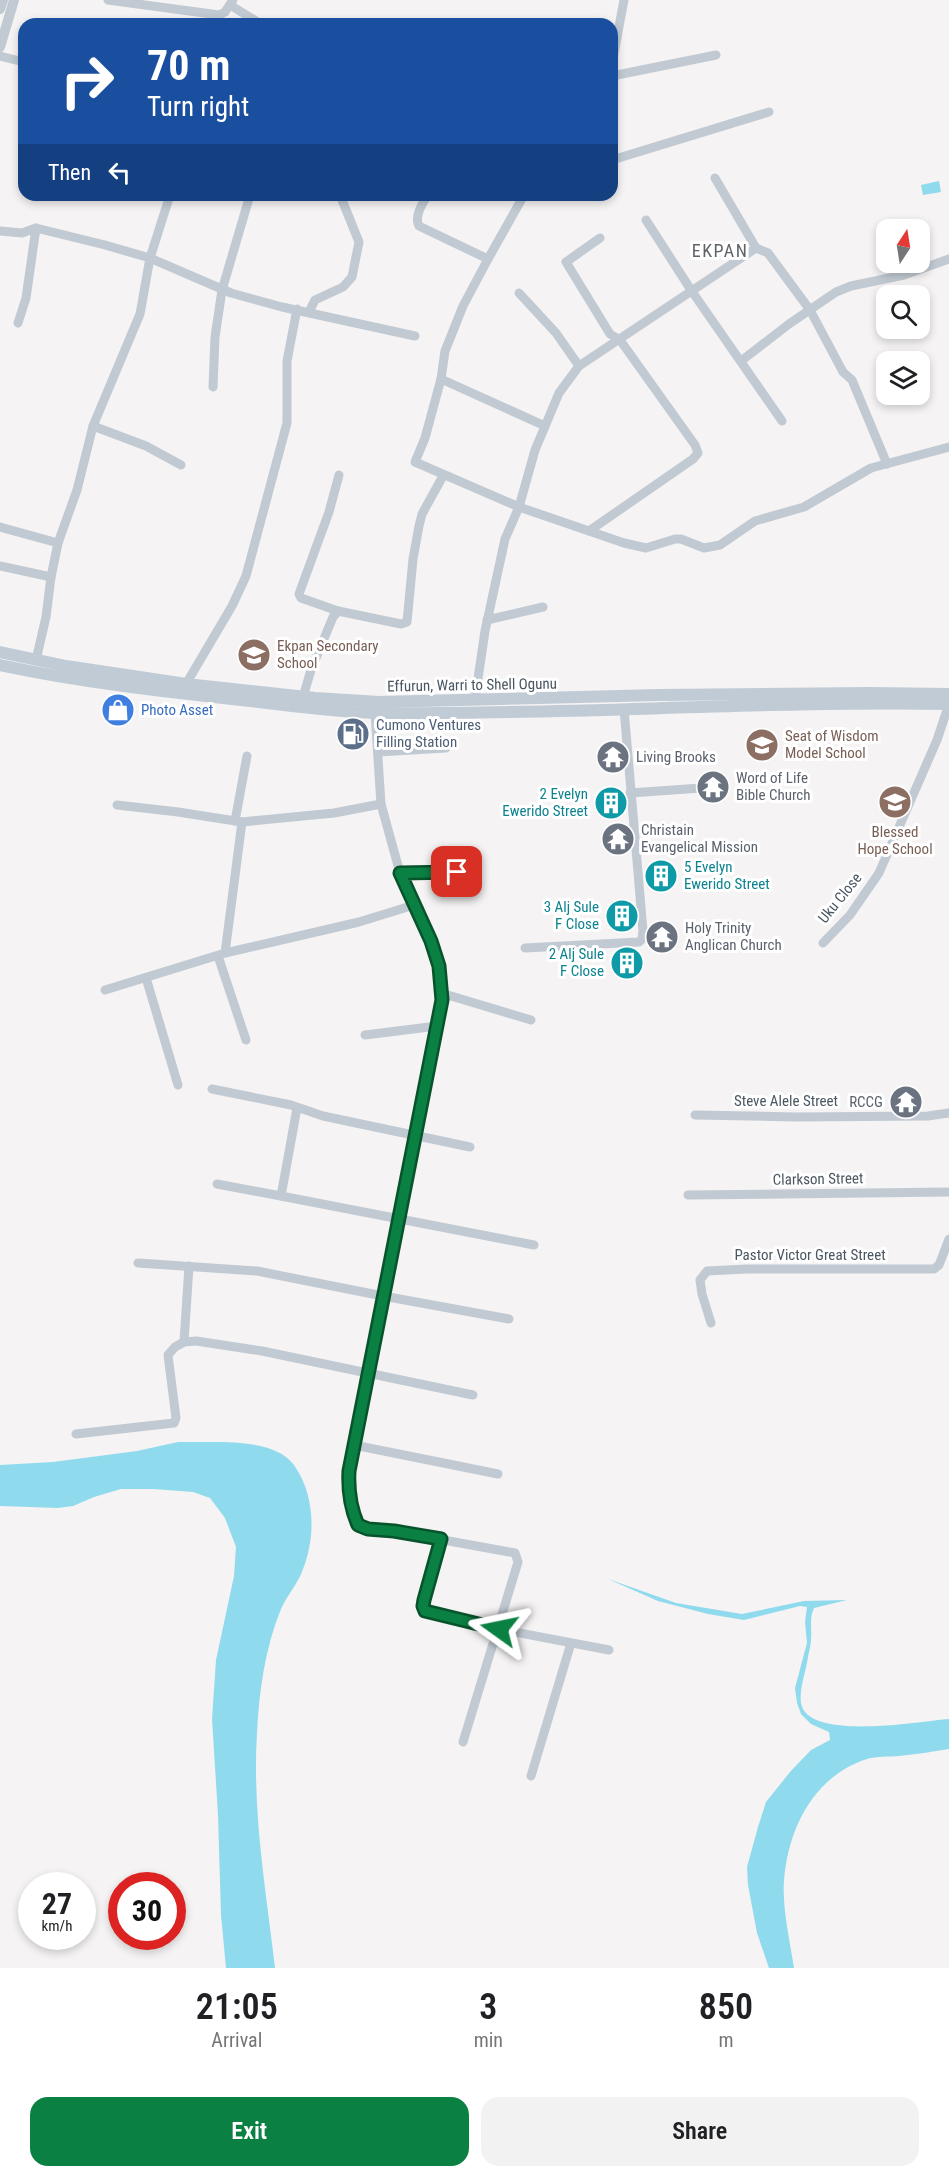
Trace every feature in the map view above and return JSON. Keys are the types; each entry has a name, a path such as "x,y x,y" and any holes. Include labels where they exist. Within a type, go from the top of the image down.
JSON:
{"main road":[{"name":"Effurun, Warri to Shell Ogunu","path":"0,652 66,666 186,684 303,697 379,702 475,699 949,704"},
{"name":"Effurun, Warri to Shell Ogunu","path":"0,665 46,675 158,691 375,713 624,709 659,702 858,693 949,694"}],"street":[{"path":"0,9 3,0"},
{"path":"0,47 14,0"},
{"path":"108,0 219,15 225,12 231,2 253,18"},
{"path":"618,32 624,0"},
{"path":"618,75 716,55"},
{"path":"0,56 18,60"},
{"path":"618,158 769,112"},
{"path":"715,178 756,248 768,253 810,310 843,372 852,380 887,464"},
{"path":"36,660 46,617 58,543 77,490 93,426 140,314 150,258 168,201"},
{"path":"213,387 215,338 222,290 248,201"},
{"path":"309,312 315,300 343,286 352,278 359,242 342,201"},
{"path":"425,201 418,216 419,226 489,259"},
{"path":"521,201 463,306 445,351 441,379 425,438 415,462 519,507 624,543 646,548 681,539 704,548 713,547 732,538 755,521 804,507 872,468 949,447"},
{"path":"646,220 691,290 782,421"},
{"path":"18,322 26,298 36,228"},
{"path":"0,231 22,233 36,228 105,244 150,258 222,290 415,336"},
{"path":"589,531 693,459 698,453 695,445 620,340 610,334 566,262 600,238"},
{"path":"475,699 487,620 506,539 519,507 534,450 559,393 579,366 756,248"},
{"path":"741,361 836,292 949,259"},
{"path":"519,293 556,333 579,366"},
{"path":"186,684 232,606 246,576 287,423 287,361 297,309"},
{"path":"441,379 545,426"},
{"path":"93,426 146,446 181,465"},
{"path":"339,476 329,512 299,594 301,598 338,611 401,624 407,622 413,559 422,513 443,476"},
{"path":"0,527 58,543"},
{"path":"0,566 51,578"},
{"path":"487,620 543,607"},
{"path":"303,697 311,670 338,611"},
{"name":"Uku Close","path":"823,943 850,915 879,873 937,740 949,704"},
{"path":"525,948 639,942 642,939 624,709"},
{"path":"375,713 381,804 400,873 431,941 439,966 442,1000 367,1374 348,1485 349,1500 358,1525 368,1529 394,1531 515,1553 518,1562 463,1742"},
{"path":"378,752 446,748"},
{"path":"246,1040 222,954 247,756"},
{"path":"630,793 701,788"},
{"path":"117,806 177,812 239,822 334,813 381,804"},
{"path":"400,873 457,872"},
{"path":"105,990 222,954 359,922 414,905"},
{"path":"146,978 178,1084"},
{"path":"441,993 531,1020"},
{"path":"364,1035 436,1026"},
{"path":"212,1089 291,1105 323,1116 470,1147"},
{"path":"281,1196 297,1108"},
{"name":"Steve Alele Street","path":"695,1115 928,1116 949,1113"},
{"path":"217,1184 534,1245"},
{"name":"Clarkson Street","path":"688,1195 949,1192"},
{"name":"Pastor Victor Great Street","path":"711,1323 700,1280 707,1271 934,1269 939,1265 949,1239"},
{"path":"138,1263 257,1271 509,1319"},
{"path":"184,1342 189,1266"},
{"path":"76,1434 174,1423 176,1418 168,1355 184,1342 196,1341 262,1351 473,1395"},
{"path":"354,1445 498,1474"},
{"path":"441,1539 423,1609 428,1613 609,1650"},
{"path":"531,1776 571,1643"}],"water":[{"path":"939,181 941,192 923,195 921,185"},
{"path":"178,1442 241,1443 272,1449 294,1465 310,1502 311,1530 307,1556 301,1574 275,1624 261,1686 258,1718 256,1792 258,1822 275,1968 226,1968 221,1915 212,1719 216,1660 234,1576 236,1547 225,1518 210,1498 193,1492 153,1489 121,1489 73,1506 58,1508 0,1506 0,1465 53,1462 137,1451"},
{"path":"608,1579 676,1603 742,1614 804,1601 847,1600 814,1608 812,1612 811,1644 801,1698 801,1703 808,1715 823,1722 843,1726 892,1725 949,1719 949,1749 867,1759 848,1767 832,1778 807,1807 791,1842 784,1881 785,1913 794,1968 769,1968 757,1933 747,1867 766,1802 811,1750 830,1740 829,1732 811,1724 801,1714 797,1703 795,1688 807,1643 805,1622 807,1607 800,1606 744,1620 708,1614 658,1601"}],"place":[{"name":"Ekpan Secondary School","path":"254,655"},
{"name":"Photo Asset","path":"118,710"},
{"name":"Cumono Ventures Filling Station","path":"353,734"},
{"name":"Seat of Wisdom Model School","path":"762,745"},
{"name":"Living Brooks","path":"613,757"},
{"name":"Word of Life Bible Church","path":"713,787"},
{"name":"Blessed Hope School","path":"895,802"},
{"name":"2 Evelyn Ewerido Street","path":"611,803"},
{"name":"Christain Evangelical Mission","path":"618,839"},
{"name":"5 Evelyn Ewerido Street","path":"661,876"},
{"name":"3 Alj Sule F Close","path":"622,916"},
{"name":"Holy Trinity Anglican Church","path":"662,937"},
{"name":"2 Alj Sule F Close","path":"627,963"},
{"name":"RCCG","path":"906,1102"}],"district":[{"name":"EKPAN","path":"720,251"}],"route":[{"path":"457,872 400,873 431,941 439,966 442,1000 367,1374 348,1485 349,1500 358,1525 368,1529 441,1539 424,1600 423,1609 425,1611 499,1629"}]}
